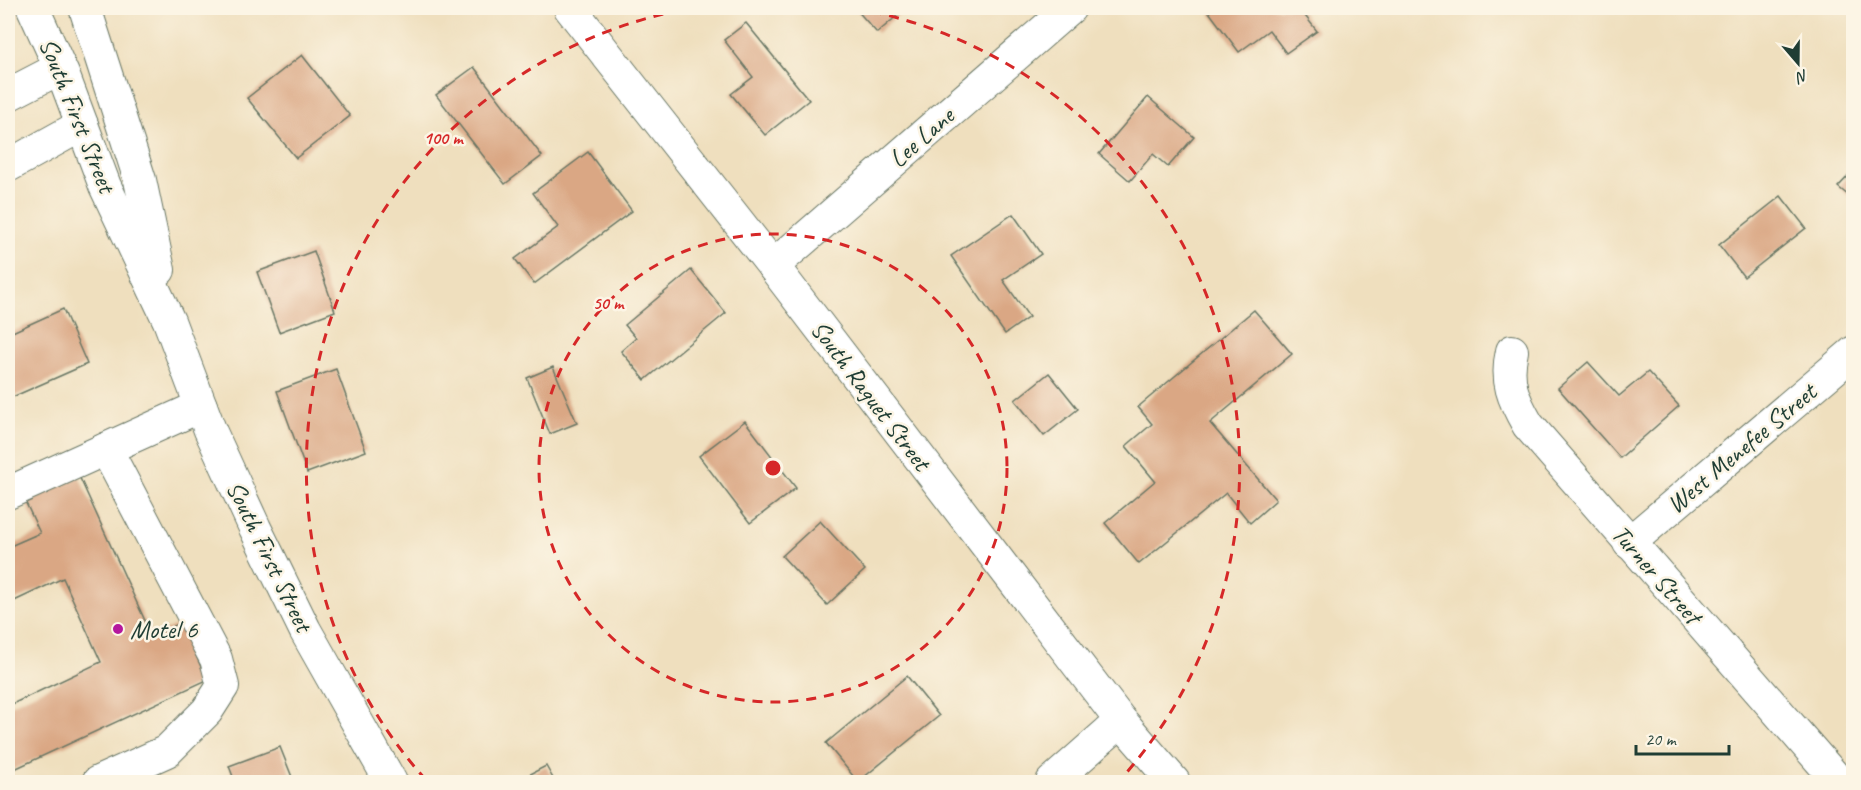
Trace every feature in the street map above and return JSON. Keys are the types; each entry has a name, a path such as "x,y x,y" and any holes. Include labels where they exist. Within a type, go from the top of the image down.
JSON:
{"street":[{"name":"South First Street","path":"33,8 60,68 105,186 169,321 201,406 255,528 305,630 391,783"},
{"name":"South First Street","path":"85,8 140,180 169,321"},
{"name":"South Raguet Street","path":"570,8 772,266 1120,721 1174,783"},
{"name":"Lee Lane","path":"772,266 1070,8"},
{"path":"8,95 60,68"},
{"path":"8,166 82,125"},
{"name":"Turner Street","path":"1512,351 1508,367 1513,398 1528,425 1839,783"},
{"name":"West Menefee Street","path":"1629,543 1854,352"},
{"path":"8,493 201,406"},
{"path":"98,783 167,751 207,711 223,686 216,658 106,449"},
{"path":"1052,783 1120,721"}],"building":[{"path":"855,8 906,8 877,33"},
{"path":"1206,8 1299,8 1317,31 1286,53 1269,30 1239,52"},
{"path":"746,23 809,100 765,135 731,94 753,77 724,40"},
{"path":"302,55 350,116 296,158 247,98"},
{"path":"474,67 542,156 505,184 436,95"},
{"path":"1148,97 1194,137 1168,167 1153,154 1130,181 1099,154"},
{"path":"588,152 632,211 534,284 515,259 558,227 533,193"},
{"path":"1854,170 1854,200 1838,187"},
{"path":"1781,196 1806,228 1744,277 1719,245"},
{"path":"1013,214 1041,254 1003,280 1029,317 1005,334 951,256"},
{"path":"314,251 335,311 279,332 257,272"},
{"path":"691,270 726,313 645,380 621,351 636,338 625,325"},
{"path":"63,309 87,364 8,399 8,334"},
{"path":"1254,310 1292,354 1210,423 1276,500 1250,523 1226,493 1139,564 1105,523 1155,481 1126,446 1152,424 1138,407"},
{"path":"1588,362 1619,396 1648,372 1679,406 1620,458 1558,388"},
{"path":"553,367 577,423 550,434 527,378"},
{"path":"336,369 366,451 307,473 277,391"},
{"path":"1049,373 1078,409 1044,436 1015,400"},
{"path":"745,421 796,488 750,523 699,456"},
{"name":"Motel 6","path":"79,476 152,636 181,623 207,680 8,772 8,706 101,662 63,578 8,604 8,547 40,533 25,501"},
{"path":"820,521 865,570 827,605 782,556"},
{"path":"907,676 939,716 858,782 826,743"},
{"path":"280,747 294,782 235,782 229,766"},
{"path":"546,766 555,782 515,782"}],"place":[{"name":"Motel 6","path":"118,629"}]}
